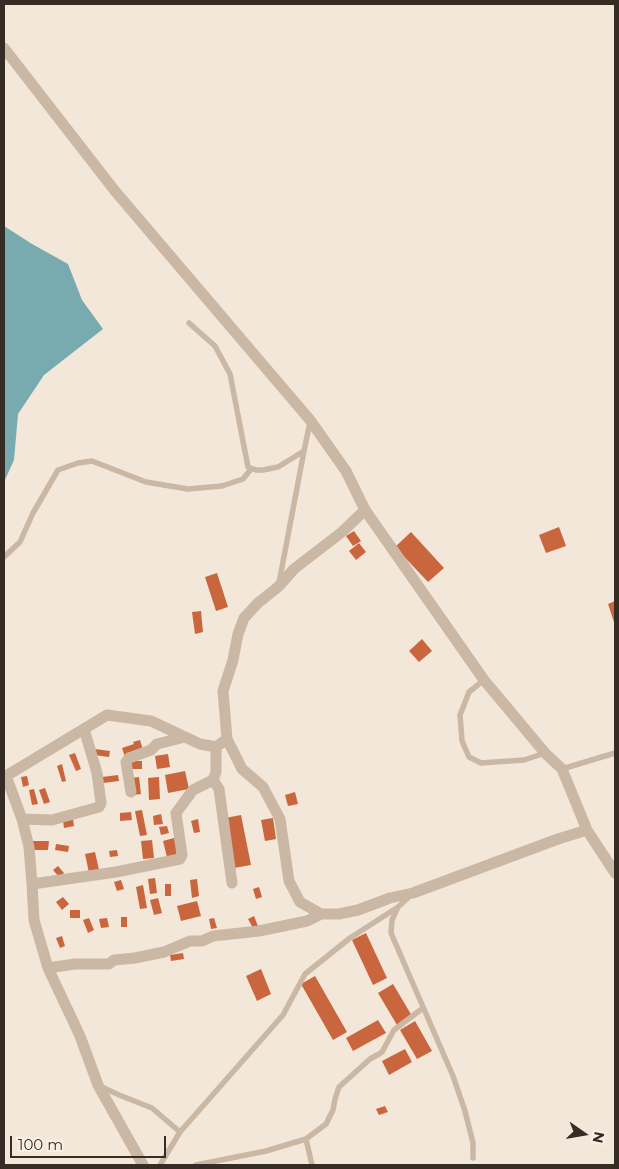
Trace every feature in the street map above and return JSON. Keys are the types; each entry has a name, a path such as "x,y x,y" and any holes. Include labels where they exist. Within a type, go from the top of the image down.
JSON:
{"street":[{"path":"4,48 115,191 310,420 346,471 364,510 484,680 545,753 562,769 587,830 615,873"},
{"path":"321,914 300,902 289,881 280,819 263,787 242,769 227,739 224,691 238,634 244,618 258,603 278,587 294,569 342,532 364,510"},
{"path":"143,1165 98,1085 80,1036 48,968 34,920 29,847 22,819 5,774 107,715 151,721 200,744 216,747 227,739"},
{"path":"22,819 52,820 99,807 101,803 98,773 84,729"},
{"path":"131,792 126,762 129,758 151,750 157,744 185,737"},
{"path":"32,884 116,872 180,859 182,855 176,813 193,790 213,780 216,772 216,747"},
{"path":"213,780 219,789 232,883"},
{"path":"48,968 75,964 109,964 114,960 164,952 190,941 202,941 213,936 307,921 321,914 339,914 358,910 390,898 413,893 587,830"}],"lane":[{"path":"189,323 215,346 230,374 248,467 263,470 278,466 304,450"},
{"path":"278,587 310,420"},
{"path":"4,557 20,542 33,513 58,470 78,463 92,461 146,482 188,488 222,486 243,479 251,469"},
{"path":"484,680 469,692 460,715 462,741 468,757 482,763 524,760 545,753"},
{"path":"562,769 615,753"},
{"path":"160,1165 180,1132 283,1015 305,974 350,938 398,907 413,893"},
{"path":"398,907 392,920 391,933 453,1076 465,1110 473,1158"},
{"path":"196,1165 266,1151 306,1139 326,1124 334,1110 339,1087 370,1058 382,1052 394,1030 424,1008"},
{"path":"98,1085 152,1108 180,1132"},
{"path":"306,1139 312,1165"}],"water":[{"path":"4,226 68,264 82,300 103,329 44,375 18,414 14,460 4,482"}],"building":[{"path":"559,527 566,546 546,553 539,535"},
{"path":"354,531 361,541 353,546 346,536"},
{"path":"411,532 444,568 428,582 395,547"},
{"path":"359,543 366,552 356,560 349,551"},
{"path":"217,573 228,607 216,611 205,577"},
{"path":"615,601 615,625 608,604"},
{"path":"201,611 203,632 195,634 192,612"},
{"path":"422,639 432,651 419,662 409,651"},
{"path":"140,740 143,750 125,757 122,748"},
{"path":"95,749 110,751 109,757 94,755"},
{"path":"75,753 81,769 76,771 69,755"},
{"path":"168,754 170,767 157,769 155,756"},
{"path":"130,761 142,761 142,769 130,769"},
{"path":"62,764 66,781 62,782 57,766"},
{"path":"185,771 189,789 168,793 165,775"},
{"path":"118,775 119,781 103,783 102,777"},
{"path":"27,776 29,785 23,787 21,777"},
{"path":"139,777 141,794 133,795 131,778"},
{"path":"159,777 160,799 149,800 148,778"},
{"path":"45,788 50,802 44,804 39,790"},
{"path":"34,789 38,804 32,805 29,790"},
{"path":"295,792 298,804 288,806 285,795"},
{"path":"142,810 147,835 140,836 135,811"},
{"path":"131,812 132,820 120,821 120,813"},
{"path":"161,814 163,824 154,825 153,816"},
{"path":"241,815 251,865 234,868 225,818"},
{"path":"273,818 276,839 265,841 261,820"},
{"path":"73,819 74,826 64,828 63,821"},
{"path":"198,819 200,832 194,833 191,821"},
{"path":"167,826 169,833 161,835 159,827"},
{"path":"174,838 178,854 167,857 163,841"},
{"path":"152,840 154,858 143,859 141,841"},
{"path":"33,841 49,841 48,850 33,850"},
{"path":"56,844 69,846 68,852 55,850"},
{"path":"117,850 118,856 110,857 109,851"},
{"path":"95,852 99,870 89,873 85,854"},
{"path":"58,866 64,873 59,877 53,870"},
{"path":"155,878 157,893 150,894 148,879"},
{"path":"197,879 199,896 192,898 190,880"},
{"path":"121,880 124,889 117,891 114,882"},
{"path":"165,884 171,884 171,896 165,896"},
{"path":"143,885 147,908 140,909 136,887"},
{"path":"259,887 262,897 256,899 253,889"},
{"path":"63,897 69,904 62,910 56,902"},
{"path":"158,898 162,913 154,915 150,900"},
{"path":"197,901 201,916 181,921 177,906"},
{"path":"70,910 80,910 80,918 70,918"},
{"path":"254,916 258,926 253,928 248,919"},
{"path":"121,917 127,917 127,927 121,927"},
{"path":"89,918 94,930 88,933 83,920"},
{"path":"107,918 109,927 101,928 99,919"},
{"path":"214,918 217,928 211,929 209,919"},
{"path":"366,933 387,978 373,985 352,940"},
{"path":"62,936 65,946 60,948 56,938"},
{"path":"183,953 184,959 171,961 170,955"},
{"path":"261,969 271,994 257,1001 246,976"},
{"path":"315,976 347,1032 333,1040 301,984"},
{"path":"393,984 412,1016 397,1025 378,993"},
{"path":"378,1020 386,1033 353,1051 346,1038"},
{"path":"415,1021 432,1051 417,1059 400,1030"},
{"path":"405,1049 412,1062 389,1075 382,1061"},
{"path":"385,1106 388,1112 379,1115 376,1109"}]}
